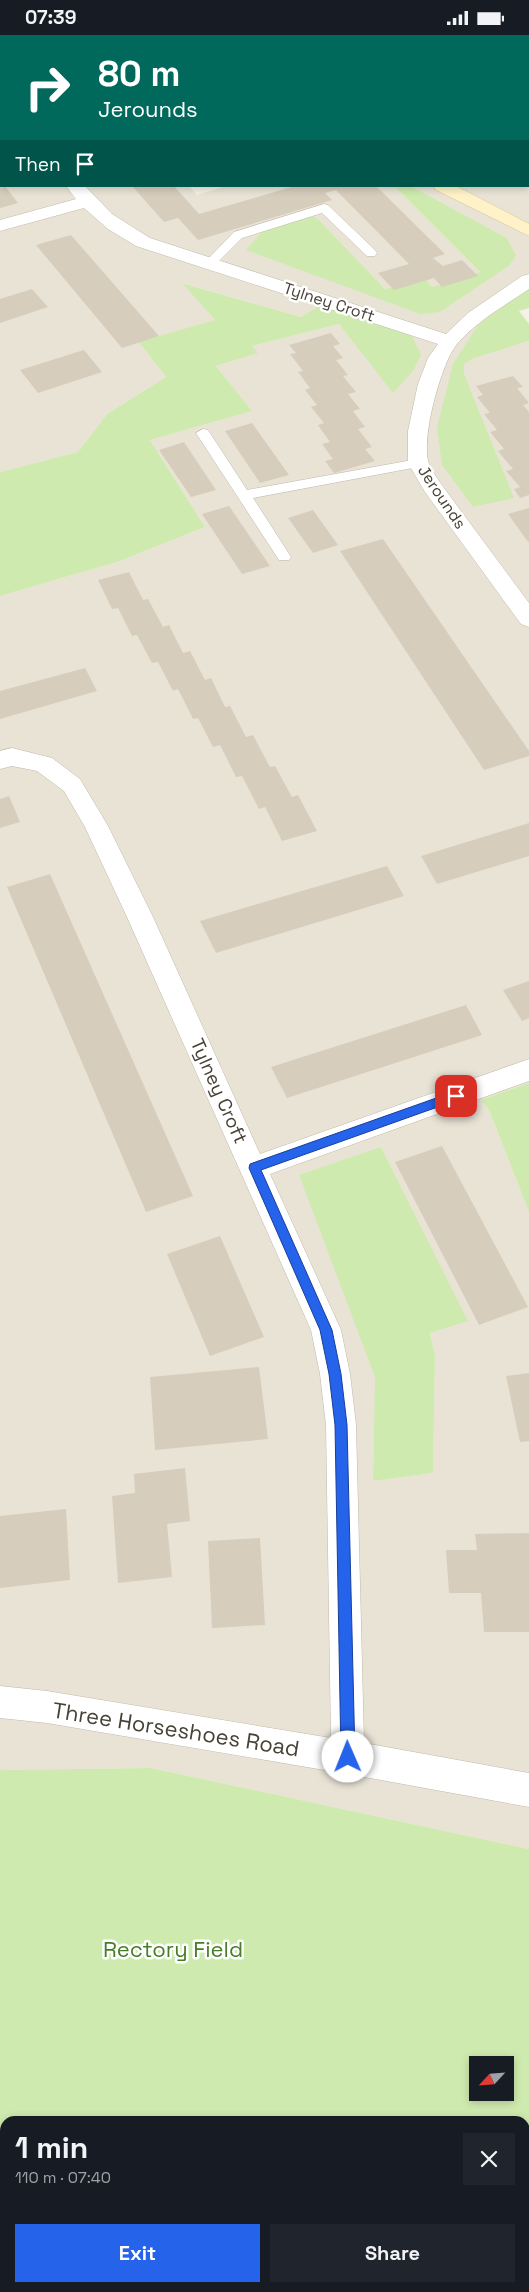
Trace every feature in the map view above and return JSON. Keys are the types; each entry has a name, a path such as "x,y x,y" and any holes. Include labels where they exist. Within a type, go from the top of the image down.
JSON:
{"street":[{"name":"Tylney Croft","path":"75,187 111,224 143,243 449,341"},
{"path":"444,187 529,231"},
{"path":"0,226 87,201"},
{"name":"Jerounds","path":"529,280 476,317 449,341 438,358 428,384 418,431 418,463 432,487 529,619"},
{"name":"Tylney Croft","path":"0,760 12,757 44,764 72,785 96,826 140,917 326,1330 335,1374 341,1425 348,1757"},
{"path":"254,1168 529,1069"},
{"name":"Three Horseshoes Road","path":"0,1702 47,1707 348,1757 529,1790"}],"lane":[{"path":"209,263 238,235 324,208 371,253"},
{"path":"203,433 284,557"},
{"path":"243,495 418,463"}],"shaded area":[{"path":"0,187 190,187 197,195 223,187 395,187 480,272 432,287 423,277 385,289 319,220 311,215 246,250 440,312 509,266 515,256 507,238 413,187 529,187 529,287 453,364 464,374 464,364 475,358 529,341 529,1083 481,1100 489,1110 529,1212 529,1849 151,1768 0,1770 0,596 117,562 205,527 150,440 252,411 216,366 257,353 252,346 339,324 413,371 319,306 301,317 183,283 215,320 140,343 166,377 107,414 78,452 0,472","holes":["381,1147 467,1321 430,1332 435,1355 433,1473 373,1481"]}],"green space":[{"path":"395,187 413,187 507,238 516,256 509,266 440,312 420,314 246,250 264,230 311,215 319,220 385,289 424,277 432,287 480,272"},
{"path":"182,283 301,317 319,306 332,306 412,336 421,355 413,371 393,393 339,324 252,346 258,353 216,366 252,411 150,440 205,527 117,562 0,596 0,472 78,452 107,414 166,377 139,342 215,320"},
{"path":"529,287 529,308 519,311 529,324 529,341 475,358 464,364 464,374 514,498 473,507 442,465 437,427 453,364 478,325"},
{"path":"529,1083 529,1212 489,1110 481,1100"},
{"path":"381,1147 468,1321 430,1333 435,1355 433,1473 373,1481 375,1377 299,1175"},
{"name":"Rectory Field","path":"151,1768 529,1849 529,2116 0,2116 0,1770"}],"building":[{"path":"0,187 6,187 18,203 0,208"},
{"path":"133,187 175,187 199,214 292,187 377,187 445,254 433,258 443,266 462,260 478,276 442,287 434,278 394,290 378,273 409,264 336,190 325,193 332,200 198,240 178,218 164,222"},
{"path":"71,235 159,336 122,348 36,245"},
{"path":"32,289 48,307 0,323 0,299"},
{"path":"331,333 340,344 333,346 343,358 336,360 348,375 343,376 356,392 348,394 360,409 353,411 365,427 358,429 372,447 365,449 375,461 334,473 325,461 333,459 322,444 330,442 318,425 324,423 311,407 317,405 305,390 310,388 298,372 303,371 290,354 296,353 289,345"},
{"path":"84,350 102,372 38,393 20,370"},
{"path":"513,376 523,387 517,388 529,403 523,405 529,412 529,495 520,498 514,489 520,487 506,471 513,469 498,451 504,449 490,432 497,430 484,414 490,413 477,397 483,395 476,386"},
{"path":"252,423 289,475 260,483 225,431"},
{"path":"184,442 216,490 191,497 159,450"},
{"path":"229,506 270,566 242,574 202,514"},
{"path":"529,508 529,543 508,514"},
{"path":"313,510 338,545 313,553 288,518"},
{"path":"383,539 529,751 529,756 484,770 340,551"},
{"path":"129,572 143,600 148,599 163,627 169,625 183,653 190,651 205,680 211,678 225,707 230,706 246,737 253,735 270,767 275,766 292,797 298,795 317,831 282,841 265,807 259,809 242,776 236,777 220,745 213,747 198,718 193,719 178,689 173,691 158,662 152,663 137,635 132,636 118,608 112,609 98,580"},
{"path":"85,668 97,691 0,719 0,691"},
{"path":"9,796 20,822 0,828 0,799"},
{"path":"529,823 529,856 437,884 421,856"},
{"path":"387,866 404,896 216,953 200,921"},
{"path":"50,874 193,1196 146,1212 7,887"},
{"path":"529,981 529,1018 522,1021 503,990"},
{"path":"466,1005 482,1035 287,1098 271,1067"},
{"path":"442,1146 528,1307 479,1325 395,1162"},
{"path":"220,1236 264,1337 210,1356 167,1254"},
{"path":"259,1367 268,1439 155,1450 150,1377"},
{"path":"529,1373 529,1441 520,1442 506,1376"},
{"path":"185,1468 190,1521 167,1524 172,1577 118,1583 112,1496 135,1493 134,1474"},
{"path":"66,1509 70,1580 0,1588 0,1516"},
{"path":"529,1533 529,1632 484,1632 481,1593 449,1593 446,1550 477,1550 475,1534"},
{"path":"260,1538 265,1625 212,1628 208,1541"}],"route":[{"path":"348,1757 341,1425 335,1374 326,1330 254,1168 456,1096"}]}
